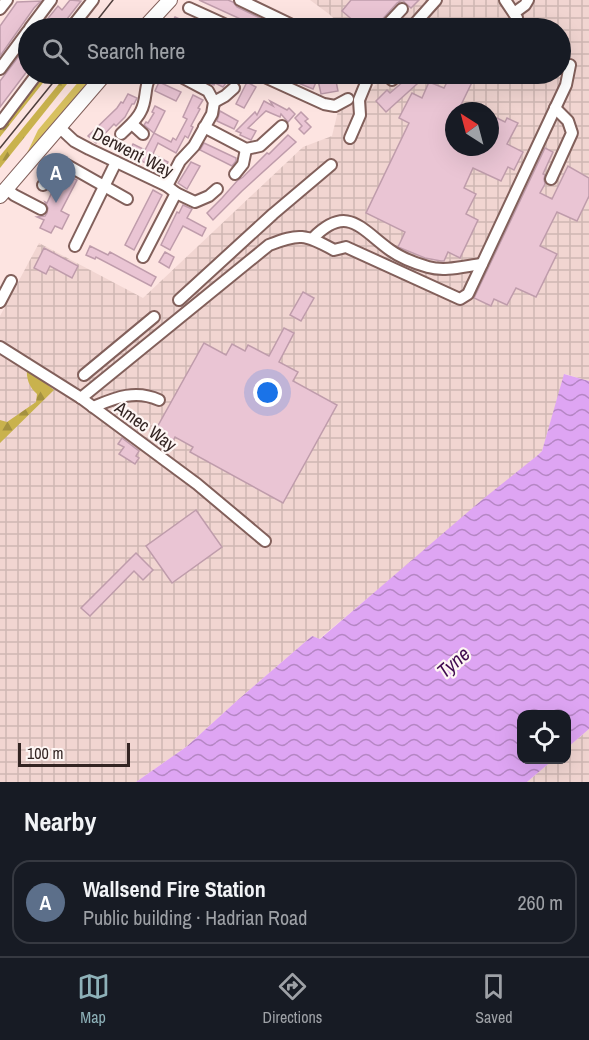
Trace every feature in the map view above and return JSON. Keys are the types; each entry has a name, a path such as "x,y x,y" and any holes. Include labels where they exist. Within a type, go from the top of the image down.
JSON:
{"main road":[{"path":"158,18 170,0"},
{"path":"3,192 96,84"}],"street":[{"path":"0,9 6,0"},
{"path":"38,18 51,0"},
{"path":"79,18 93,0"},
{"path":"240,0 274,18"},
{"path":"420,18 436,0"},
{"path":"505,0 516,15 528,0"},
{"path":"189,8 211,18"},
{"path":"393,18 402,9"},
{"path":"0,69 18,45"},
{"path":"0,123 4,111 28,84"},
{"path":"121,134 141,111 147,84"},
{"path":"167,186 180,161 194,146 212,114 214,102 208,91 195,84"},
{"path":"283,84 324,104 335,106 351,97 366,84"},
{"path":"350,138 360,115 360,100 366,84"},
{"path":"81,398 269,245 291,237 313,238 334,250 346,247 460,299 468,294 566,84"},
{"path":"214,102 234,88"},
{"path":"551,179 572,133 568,121 555,108"},
{"path":"132,124 143,134"},
{"path":"264,125 273,134"},
{"path":"204,127 246,148 260,146 282,126"},
{"name":"Derwent Way","path":"59,127 74,141 195,201 209,196 217,189"},
{"path":"235,174 243,164 246,148"},
{"path":"75,246 116,162"},
{"path":"43,185 55,170 67,165 127,199"},
{"path":"179,300 273,214 331,165"},
{"path":"3,192 41,209"},
{"path":"143,257 176,193"},
{"path":"313,238 331,224 342,221 352,222 400,256 430,268 446,269 482,264"},
{"path":"201,280 212,292"},
{"path":"0,302 11,281"},
{"path":"84,375 154,317"},
{"path":"133,335 144,347"},
{"name":"Amec Way","path":"5,350 81,398 197,484 265,540"},
{"path":"103,359 114,372"},
{"path":"93,407 127,394 144,395 159,400"}],"shaded area":[{"path":"310,0 589,0 589,381 565,374 542,451 319,639 312,636 186,747 136,782 0,782 0,353 8,357 0,347 0,316 39,243 143,298 303,147 332,136 338,111 377,84 571,84 571,18 333,18"},
{"path":"77,84 92,84 48,134 27,153 38,130"},
{"path":"589,729 589,782 527,782 548,764 571,764 571,745"}],"green space":[{"path":"34,84 42,84 0,137 0,128"},
{"path":"59,84 67,84 0,168 0,156"},
{"path":"27,368 54,390 0,443 0,420 7,422 36,402 37,394 29,382"}],"water":[{"name":"Tyne","path":"564,374 589,381 589,729 571,745 571,710 517,710 517,764 548,764 527,782 136,782 186,747 312,636 320,639 542,451"}],"building":[{"path":"70,0 81,1 68,18 48,18 58,6 62,10"},
{"path":"199,0 228,0 260,18 238,18"},
{"path":"351,0 402,0 384,18 350,18 342,11"},
{"path":"402,0 419,0 411,8"},
{"path":"41,1 27,18 18,18 18,31 0,56 0,26 17,2"},
{"path":"18,57 18,83 0,107 0,81"},
{"path":"158,84 163,84 181,92 176,101 155,91"},
{"path":"246,84 256,87 244,108 236,104"},
{"path":"301,84 315,84 313,89"},
{"path":"319,84 337,84 338,91 321,94"},
{"path":"400,84 417,84 386,112 376,101 387,90 390,93"},
{"path":"428,84 444,88 446,84 471,84 462,102 445,102 445,156 499,156 499,119 505,122 507,118 518,123 507,144 523,152 514,170 508,167 501,181 473,168 464,188 476,194 466,214 478,220 460,258 448,252 444,261 425,258 398,247 405,232 366,213 409,123 399,118 412,93 422,98"},
{"path":"128,94 137,98 134,104 125,117 116,126 114,124 96,143 88,136 121,102 123,103"},
{"path":"193,95 203,100 188,138 185,136 176,153 158,143 153,154 168,162 164,170 152,164 151,166 125,152 123,154 117,151 122,143 131,148 133,144 145,150 154,133 171,142 173,138 176,140 187,119 183,117"},
{"path":"264,101 273,106 270,101 287,110 289,108 295,114 288,122 281,114 280,117 266,111 248,128 256,131 251,140 240,135 241,133 236,131 255,112 257,115"},
{"path":"155,106 165,111 154,133 144,125 154,113 152,112"},
{"path":"220,111 238,121 234,129 217,121"},
{"path":"301,112 308,119 305,121 311,127 304,134 299,129 302,126 295,118"},
{"path":"288,135 296,142 213,220 207,213 237,181"},
{"path":"204,143 236,158 236,161 232,166 200,150"},
{"path":"545,148 553,152 543,174 545,184 540,193 552,199 568,166 589,178 589,196 577,221 557,212 540,246 557,254 536,297 516,288 507,305 494,299 491,306 474,298"},
{"path":"191,162 200,166 187,189 178,183"},
{"path":"64,174 77,180 61,211 69,215 62,229 55,226 51,233 40,228 44,220 37,217 45,216 47,213 48,208 45,202 47,203 52,192 48,190"},
{"path":"153,190 162,195 134,250 125,245"},
{"path":"183,205 192,209 187,218 206,228 202,236 183,226 170,250 161,245 177,212 179,213"},
{"path":"90,246 108,255 110,252 156,277 151,286 96,257 95,259 86,255"},
{"path":"44,248 78,266 72,278 50,266 46,274 34,268"},
{"path":"165,252 174,257 169,268 159,262"},
{"path":"303,292 314,298 301,321 290,315"},
{"path":"284,328 294,333 279,362 298,372 293,381 337,405 283,503 190,452 193,447 175,437 173,441 155,431 204,343 226,355 232,344 245,351 248,345 269,356"},
{"path":"122,438 139,451 136,456 139,458 135,464 119,454 124,447 118,444"},
{"path":"196,510 222,547 172,583 146,546"},
{"path":"136,553 153,570 143,580 134,571 90,616 81,608"}],"tram line":[{"path":"99,18 113,0"},
{"path":"0,148 52,84"}],"place":[{"name":"Wallsend Fire Station","path":"56,203"}]}
